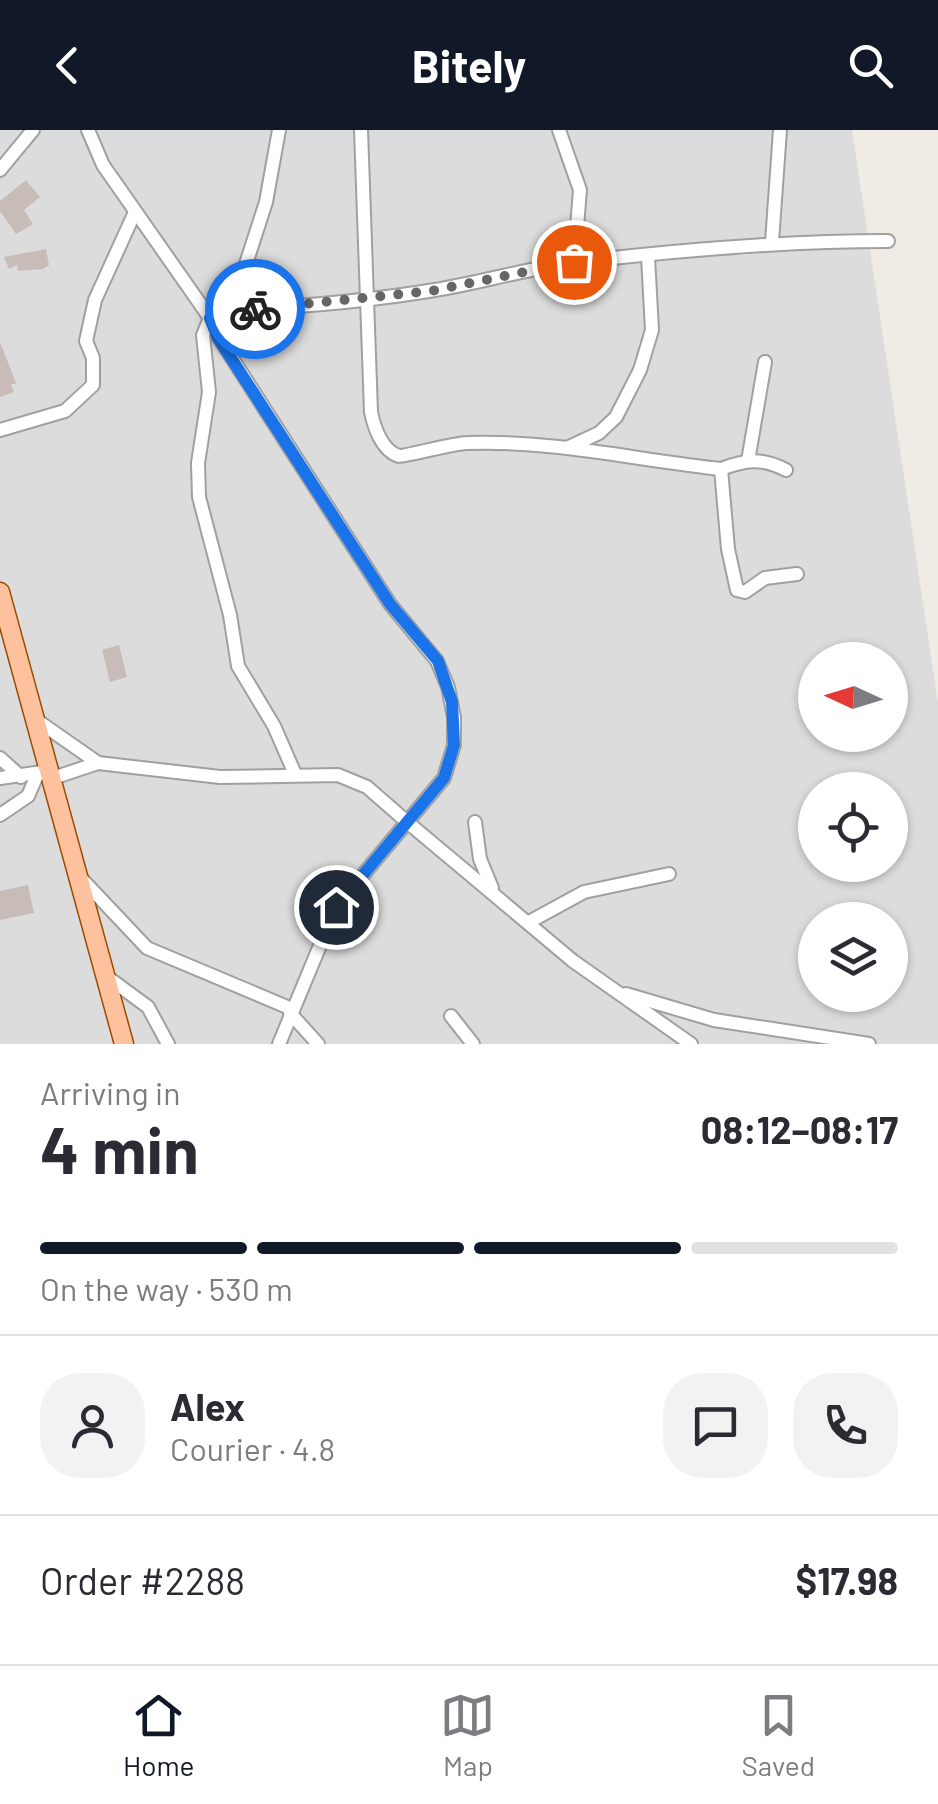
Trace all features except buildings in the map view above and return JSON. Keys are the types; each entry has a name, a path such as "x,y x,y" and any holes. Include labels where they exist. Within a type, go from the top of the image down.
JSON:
{"main road":[{"path":"0,592 35,720 45,774 124,1044"}],"street":[{"path":"0,170 33,130"},
{"path":"88,130 94,151 210,318 218,338 390,604 429,649 444,674 454,717 450,764 436,789 336,907 279,1044"},
{"path":"231,310 266,202 280,130"},
{"path":"361,130 371,412 375,429 394,453 405,457 431,447 468,442 565,449 720,469 748,461 766,461 786,470"},
{"path":"559,130 580,190 574,262"},
{"path":"772,242 780,130"},
{"path":"0,430 65,411 93,386 93,358 86,341 95,300 135,212"},
{"path":"295,774 274,726 238,666 230,615 202,510 198,463 208,401 203,336 210,318 231,310 431,291 574,262 772,242 888,240"},
{"path":"565,449 599,434 616,417 644,361 652,330 648,257"},
{"path":"748,461 765,362"},
{"path":"720,469 737,590 745,592 765,578 797,574"},
{"path":"35,720 98,763"},
{"path":"0,758 20,778"},
{"path":"0,778 20,778 98,763 220,777 318,773 354,779 388,801 406,821 572,961 691,1044"},
{"path":"0,815 28,796 45,774"},
{"path":"475,822 480,859 495,895"},
{"path":"77,874 147,948 291,1011 318,1044"},
{"path":"529,922 584,892 670,874"},
{"path":"106,976 148,1008 168,1044"},
{"path":"623,994 714,1020 868,1044"},
{"path":"450,1016 473,1044"}],"shaded area":[{"path":"0,130 852,130 938,703 938,1044 0,1044"}],"way so far":[{"path":"255,309 431,291 574,262"}],"route":[{"path":"255,309 231,310 210,318 218,338 390,604 438,661 452,702 454,745 444,778 336,907"}]}
